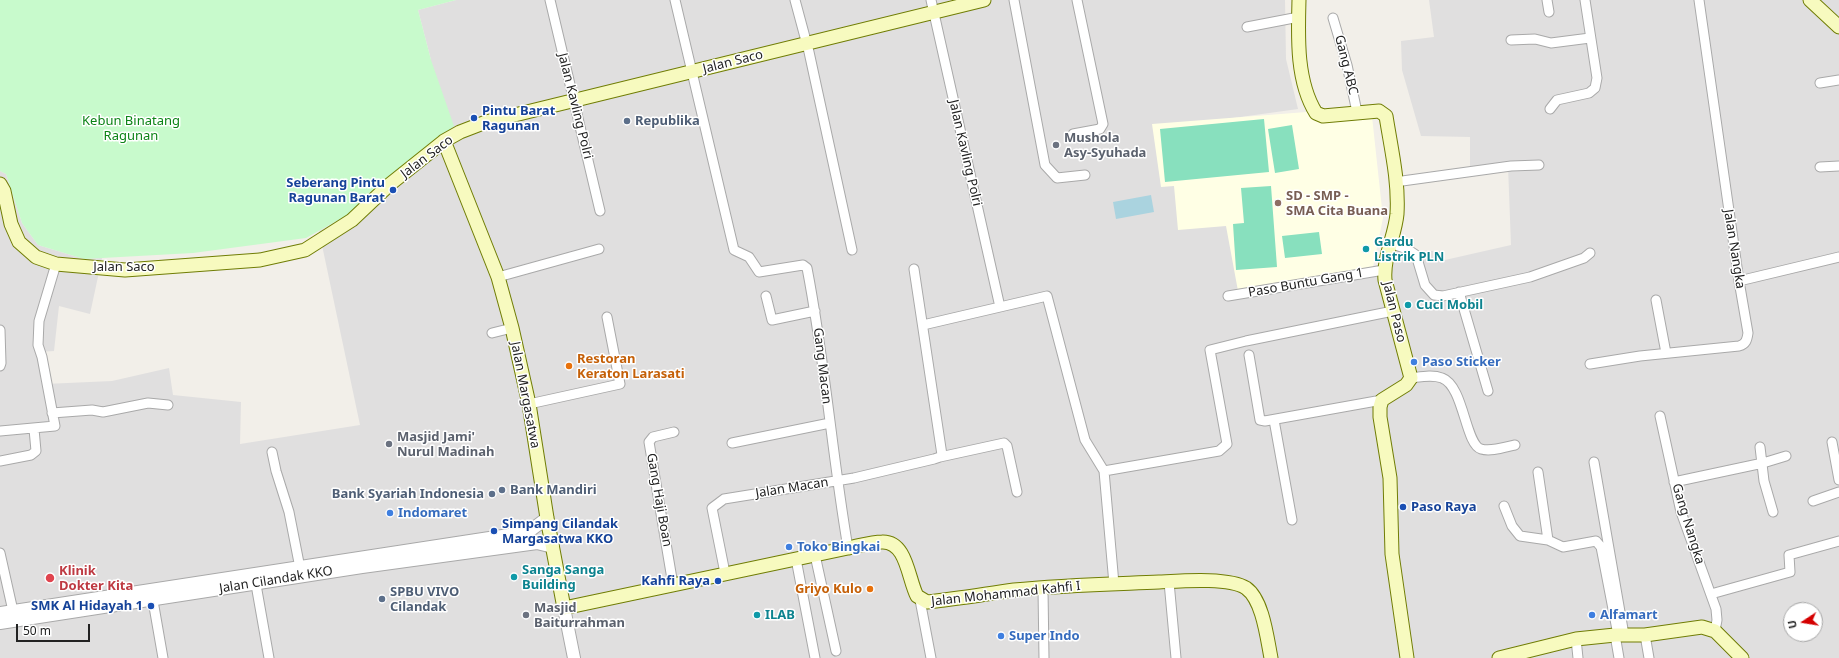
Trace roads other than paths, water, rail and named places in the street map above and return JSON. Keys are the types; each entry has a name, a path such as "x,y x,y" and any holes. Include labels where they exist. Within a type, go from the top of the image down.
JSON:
{"main road":[{"name":"Jalan Saco","path":"0,184 4,191 11,224 19,242 36,257 56,264 125,270 260,260 305,250 352,220 389,185 444,141 460,132 486,122 984,0"},
{"name":"Jalan Paso","path":"1300,0 1300,64 1313,109 1316,113 1323,116 1379,111 1386,116 1395,182 1397,214 1384,270 1393,311 1411,378"},
{"path":"1810,0 1839,27"},
{"name":"Jalan Margasatwa","path":"444,141 498,277 512,328 529,404 547,518 564,608"},
{"path":"1407,658 1392,554 1390,478 1380,416 1380,406 1382,400 1406,385 1411,378"},
{"name":"Jalan Mohammad Kahfi I","path":"564,608 725,573 880,542 894,544 902,553 914,592 920,600 927,602 1013,590 1114,584 1225,582 1245,588 1253,595 1262,614 1271,658"},
{"path":"1499,658 1576,639 1619,635 1645,635 1702,627 1715,631 1742,658"}],"street":[{"name":"Jalan Kavling Polri","path":"550,0 600,211"},
{"path":"675,0 692,72"},
{"path":"795,0 807,43 852,250"},
{"name":"Jalan Kavling Polri","path":"931,0 1000,307"},
{"path":"1014,0 1045,165 1057,178 1086,175"},
{"path":"1073,134 1100,130 1102,124 1077,0"},
{"path":"1547,0 1549,12"},
{"path":"1550,109 1557,100 1589,92 1595,88 1597,78 1585,0"},
{"name":"Jalan Nangka","path":"1590,364 1666,353 1743,345 1747,340 1748,333 1739,281 1699,0"},
{"path":"1247,27 1299,17"},
{"name":"Gang ABC","path":"1333,18 1343,52 1357,112"},
{"path":"1511,40 1535,39 1551,43 1590,38"},
{"name":"Gang Macan","path":"692,72 734,250 749,257 759,272 803,265 807,268 815,311 848,548"},
{"path":"1820,83 1839,80"},
{"path":"1395,182 1511,166 1539,165"},
{"path":"1820,167 1839,166"},
{"path":"1390,243 1407,249 1416,255 1425,285 1434,295 1443,296 1530,277 1584,258 1590,253"},
{"path":"498,277 599,249"},
{"path":"1739,281 1839,257"},
{"path":"0,431 54,426 42,357 38,345 39,321 56,264"},
{"path":"914,269 943,451 940,457"},
{"name":"Paso Buntu Gang 1","path":"1228,296 1384,270"},
{"path":"1459,292 1488,391"},
{"path":"766,296 772,320 815,311"},
{"path":"923,325 1047,296 1086,440 1104,471 1114,584"},
{"path":"1656,300 1666,353"},
{"path":"1104,471 1219,451 1227,444 1210,350 1246,341 1393,311"},
{"path":"529,404 620,384 607,317"},
{"path":"492,333 512,328"},
{"path":"0,330 2,364 0,366"},
{"path":"1249,356 1260,420 1274,420 1382,400"},
{"path":"1411,378 1434,376 1442,378 1451,384 1460,402 1474,444 1480,449 1487,450 1515,445"},
{"path":"52,413 92,410 103,412 148,403 168,406"},
{"name":"Gang Nangka","path":"1660,416 1681,512 1716,609 1717,620 1715,631"},
{"path":"1274,420 1292,520"},
{"path":"732,443 830,423"},
{"path":"0,462 31,455 36,451 34,429"},
{"name":"Gang Haji Boan","path":"673,585 649,442 653,436 674,432"},
{"path":"1832,442 1839,480"},
{"name":"Jalan Macan","path":"725,573 712,508 724,499 888,471 940,457 1004,444 1007,446 1017,492"},
{"path":"1760,447 1764,481 1773,512"},
{"path":"272,452 276,471 289,512 300,568"},
{"path":"1674,482 1763,463 1786,456"},
{"path":"1594,462 1619,635 1619,658"},
{"path":"1538,472 1548,540"},
{"path":"1813,501 1839,492"},
{"path":"1504,506 1512,526 1520,536 1548,540 1563,547 1596,542 1601,547 1619,635"},
{"name":"Jalan Cilandak KKO","path":"255,580 300,568 509,535 531,530 547,518"},
{"path":"1711,594 1790,572 1789,555 1839,541"},
{"name":"Jalan Cilandak KKO","path":"0,613 537,543 553,547"},
{"path":"0,553 13,611"},
{"path":"815,555 836,651"},
{"path":"796,559 815,658"},
{"path":"255,580 269,658"},
{"path":"1169,582 1176,658"},
{"path":"1043,589 1044,658"},
{"path":"152,594 163,658"},
{"name":"Jalan Cilandak KKO","path":"0,623 152,594"},
{"path":"920,600 931,658"},
{"name":"Jalan Margasatwa","path":"564,608 574,658"},
{"path":"1645,635 1649,658"},
{"path":"1576,639 1578,658"}],"water":[{"path":"1151,195 1154,212 1116,219 1113,202"}],"place":[{"name":"Pintu Barat Ragunan","path":"474,118"},
{"name":"Republika","path":"627,121"},
{"name":"Mushola Asy-Syuhada","path":"1056,145"},
{"name":"Seberang Pintu Ragunan Barat","path":"393,190"},
{"name":"SD - SMP - SMA Cita Buana","path":"1278,203"},
{"name":"Gardu Listrik PLN","path":"1366,249"},
{"name":"Cuci Mobil","path":"1408,305"},
{"name":"Paso Sticker","path":"1414,362"},
{"name":"Restoran Keraton Larasati","path":"569,366"},
{"name":"Masjid Jami' Nurul Madinah","path":"389,444"},
{"name":"Bank Mandiri","path":"502,490"},
{"name":"Bank Syariah Indonesia","path":"492,494"},
{"name":"Paso Raya","path":"1403,507"},
{"name":"Indomaret","path":"390,513"},
{"name":"Simpang Cilandak Margasatwa KKO","path":"494,531"},
{"name":"Toko Bingkai","path":"789,547"},
{"name":"Sanga Sanga Building","path":"514,577"},
{"name":"Klinik Dokter Kita","path":"50,578"},
{"name":"Kahfi Raya","path":"718,581"},
{"name":"Griyo Kulo","path":"870,589"},
{"name":"SPBU VIVO Cilandak","path":"382,599"},
{"name":"SMK Al Hidayah 1","path":"151,606"},
{"name":"Masjid Baiturrahman","path":"526,615"},
{"name":"ILAB","path":"757,615"},
{"name":"Alfamart","path":"1592,615"},
{"name":"Super Indo","path":"1001,636"}],"park label":[{"name":"Kebun Binatang Ragunan","path":"131,128"}]}
